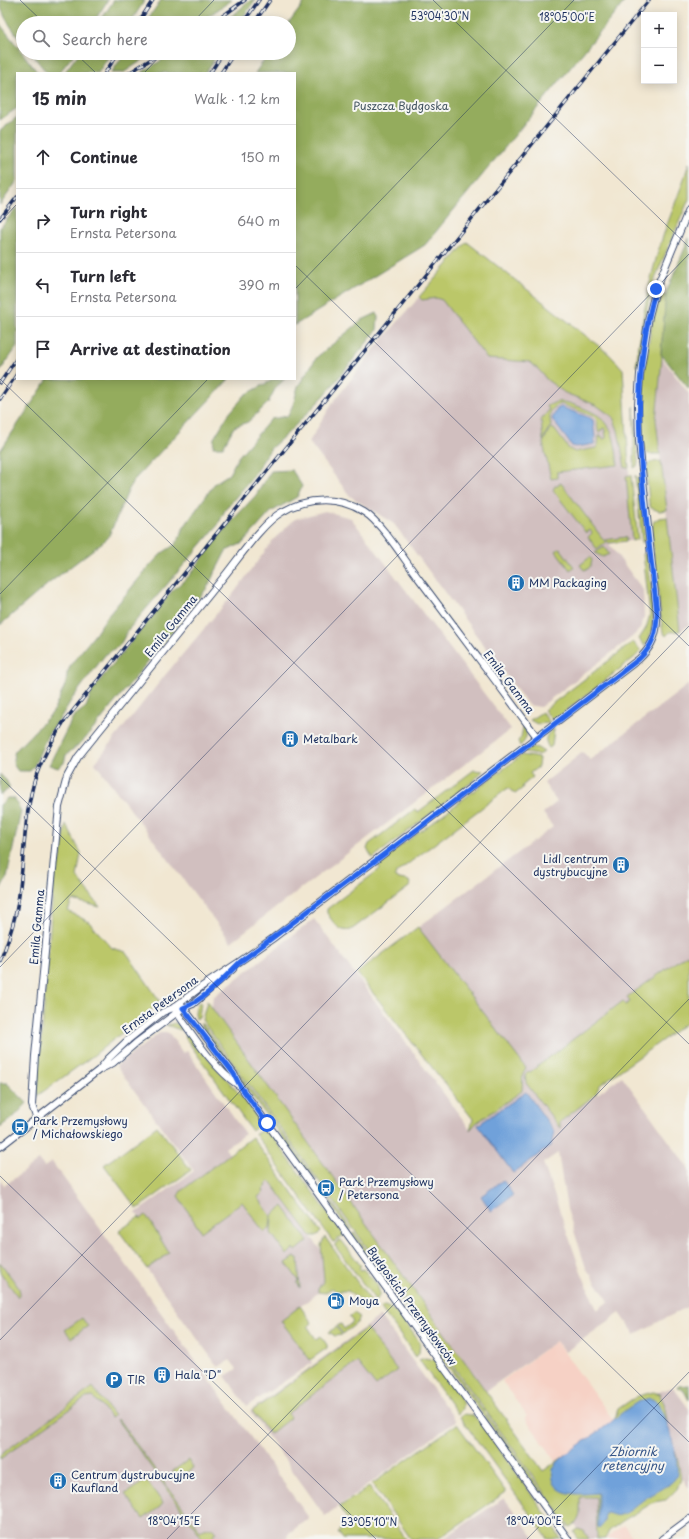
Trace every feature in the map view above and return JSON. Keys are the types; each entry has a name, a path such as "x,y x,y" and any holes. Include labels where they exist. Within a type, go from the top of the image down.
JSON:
{"street":[{"name":"Ernsta Petersona","path":"0,1147 37,1120 99,1070 108,1059 134,1035 163,1012 175,1010 182,1005 213,978 240,962 419,828 639,659 650,646 655,636 657,613 639,442 638,406 640,374 649,316 655,290 689,209"},
{"name":"Emila Gamma","path":"37,1120 32,1105 35,1056 59,807 67,777 78,757 160,655 257,536 281,512 304,502 330,500 351,506 364,512 370,517 397,550 537,737"},
{"name":"Bydgoskich Przemysłowców","path":"182,1005 234,1074 240,1086 568,1539"},
{"name":"Bydgoskich Przemysłowców","path":"175,1010 229,1079 240,1086"},
{"path":"662,1539 689,1519"}],"shaded area":[{"path":"467,242 609,354 623,369 629,472 637,540 609,544 643,590 644,618 640,629 632,637 540,707 528,705 394,524 350,496 309,442 332,404 376,347"},
{"path":"662,358 689,394 689,625 680,631 656,420"},
{"path":"325,511 351,518 511,729 231,942 95,763 166,674 234,593 274,539 295,519"},
{"path":"689,684 689,1021 600,1085 595,1095 584,1104 622,1076 689,1169 689,1306 635,1334 620,1313 565,1352 556,1341 486,1391 303,1136 211,1012 213,997 314,919 470,1129 473,1119 357,973 553,827 543,813 557,802 544,783 583,752 590,760","holes":["558,1153 567,1209 586,1268 609,1301 597,1310 580,1269 543,1163"]},
{"path":"161,1032 169,1033 183,1053 187,1051 245,1134 225,1148 235,1162 270,1181 340,1276 281,1321 312,1363 247,1406 225,1376 237,1369 230,1360 218,1367 119,1231 139,1217 136,1213 194,1171 116,1066"},
{"path":"39,1160 44,1167 52,1162 309,1518 289,1533 287,1537 288,1539 0,1539 0,1180 4,1186"},
{"path":"380,1316 456,1421 325,1516 250,1411"},
{"path":"556,1341 614,1421 556,1461 525,1418 527,1416 502,1381"},
{"path":"673,1387 689,1409 689,1488 681,1477 662,1403 653,1394"},
{"path":"596,1496 597,1539 589,1539 584,1531 579,1530 575,1524 580,1516 580,1497"},
{"path":"504,1498 535,1539 443,1539"},
{"path":"624,1525 634,1539 605,1539"}],"green space":[{"path":"0,0 108,0 98,16 16,16 16,33 5,17"},
{"path":"114,0 145,0 135,16 104,16"},
{"path":"161,0 232,0 208,16 150,16"},
{"path":"251,0 255,0 244,16 232,16"},
{"name":"Puszcza Bydgoska","path":"306,0 626,0 425,245 296,324 296,72 256,72 264,60 296,60 296,16 294,16"},
{"path":"0,24 16,45 16,60 28,60 37,72 16,72 16,109 0,120"},
{"path":"37,60 69,60 60,72 46,72"},
{"path":"74,60 106,60 99,72 65,72"},
{"path":"120,60 142,60 124,72 112,72"},
{"path":"162,60 214,60 206,72 143,72"},
{"path":"16,118 16,182 0,205 0,131"},
{"path":"689,163 689,199 651,291 644,324 638,367 636,366 640,335 652,275 660,245"},
{"path":"16,208 16,348 0,371 0,228"},
{"path":"689,238 689,389 661,354 666,293"},
{"path":"467,242 609,354 623,369 629,468 625,468 618,430 613,417 596,405 565,393 547,380 530,362 487,359 442,300 436,298 422,300 419,297"},
{"path":"658,293 666,296 656,420 660,454 648,454 643,443 641,425 642,402 647,351"},
{"path":"377,313 377,330 324,396 271,448 251,479 225,510 218,525 128,630 120,645 105,655 72,699 56,725 48,734 34,766 30,771 18,771 13,762 15,751 53,712 66,683 67,673 72,663 106,618 162,553 176,544 184,527 215,483 229,474 238,457 271,419 288,416 294,402 298,386 317,357 362,320"},
{"path":"47,380 228,380 132,482 108,538 48,584 0,625 0,451"},
{"path":"272,380 284,380 276,387 268,403 248,422 234,427 223,447 213,447 214,438 228,415 245,395"},
{"path":"556,402 568,403 591,411 605,422 610,428 613,436 618,465 557,472 557,478 551,479 543,443 549,430 552,428 555,430 569,449 575,452 596,448 598,445 599,436 602,436 603,439 606,438 605,428 602,429 600,433 598,431 595,417 561,404 554,408 551,412 551,426 543,441 541,420 549,410 547,406"},
{"path":"634,406 638,463 634,468"},
{"path":"661,461 667,510 659,511 651,508 649,503 646,467 651,462"},
{"path":"292,470 302,486 297,497 271,512 243,543 226,551 207,588 96,726 84,740 66,755 64,763 58,768 49,765 73,717 86,707 93,689 172,591 190,575 219,535 256,495 271,471"},
{"path":"631,475 638,539 632,541 626,476"},
{"path":"635,475 639,480 645,537 642,544"},
{"path":"561,483 606,543 597,549 588,537 592,533 590,530 586,533 553,490 555,486"},
{"path":"667,517 680,631 670,632 666,636 662,627 651,530 654,521 659,518"},
{"path":"626,537 626,541 609,543 605,540"},
{"path":"604,547 609,554 603,557 595,553"},
{"path":"560,548 574,567 570,570 556,551"},
{"path":"643,553 648,557 653,603 650,637 645,646 639,639 646,628 650,615"},
{"path":"590,557 592,560 591,565 588,569 584,570 580,565"},
{"path":"633,642 641,651 635,657 553,721 544,710"},
{"path":"542,712 549,723 537,724 530,720"},
{"path":"524,724 526,736 520,746 518,741 521,737"},
{"path":"554,729 552,746 549,748 546,742 546,737"},
{"path":"536,747 544,752 534,754 524,751"},
{"path":"522,755 539,758 538,767 530,773 533,777 522,786 523,788 515,794 508,788 396,873 395,878 409,881 409,887 351,930 343,930 334,923 327,913 327,909 380,869 378,863"},
{"path":"474,770 483,771 473,781 373,858 367,849 369,844 415,809 418,812"},
{"path":"0,774 6,780 10,788 0,795"},
{"path":"7,798 14,798 21,811 7,877 0,890 0,805"},
{"path":"66,824 81,853 77,877 100,907 72,900 68,911 89,922 112,948 126,952 159,1000 158,1009 152,1009 94,1055 37,1096 54,877 60,863"},
{"path":"418,927 526,1068 523,1073 522,1091 476,1123 470,1130 473,1119 357,973"},
{"path":"687,954 689,957 689,1021 600,1085 595,1095 560,1122 560,1128 526,1083 525,1074 528,1071 530,1072 623,1001 625,1005 630,1002 627,997"},
{"path":"200,1001 199,1017 196,1019 195,1009"},
{"path":"207,1001 543,1471 614,1421 618,1409 638,1396 653,1392 661,1394 660,1396 664,1403 669,1433 678,1460 681,1479 677,1489 666,1500 654,1502 609,1531 605,1539 597,1539 596,1497 580,1497 580,1515 577,1522 570,1527 202,1020"},
{"path":"175,1023 185,1028 181,1030 166,1025"},
{"path":"200,1024 204,1026 317,1181 307,1172"},
{"path":"189,1032 207,1057 259,1118 258,1126 252,1131 184,1036"},
{"path":"0,1083 7,1083 27,1103 15,1116 0,1127"},
{"path":"157,1126 191,1170 137,1209 104,1165"},
{"path":"263,1130 270,1133 344,1235 333,1242 255,1134"},
{"path":"252,1137 321,1232 316,1236 311,1236 270,1181 266,1184 267,1186 263,1190 264,1192 258,1197 271,1216 270,1228 264,1232 242,1202 201,1232 178,1196 181,1191"},
{"path":"328,1197 351,1229 350,1231 337,1214"},
{"path":"283,1206 308,1241 296,1251 294,1248 287,1255 271,1233 272,1215"},
{"path":"146,1215 169,1253 147,1269 119,1231 139,1217 141,1219"},
{"path":"354,1233 568,1527 563,1525 352,1234"},
{"path":"325,1237 373,1304 368,1305 348,1291 336,1291 332,1288 325,1293 318,1292 318,1289 324,1280 321,1245"},
{"path":"340,1240 361,1266 359,1267 361,1270 363,1269 377,1284 380,1294 376,1301 335,1246 335,1244"},
{"path":"295,1257 298,1258 300,1288 297,1283 299,1281 286,1263"},
{"path":"0,1262 19,1288 20,1293 18,1297 0,1272"},
{"path":"300,1306 312,1323 308,1327 316,1339 321,1336 327,1345 327,1348 310,1360 281,1321"},
{"path":"385,1306 396,1312 420,1343 419,1353 416,1357 380,1307"},
{"path":"354,1313 360,1317 358,1322 343,1334 337,1326 341,1324 344,1329 353,1322 349,1317"},
{"path":"82,1318 88,1326 71,1338 65,1330"},
{"path":"336,1327 342,1335 335,1336 329,1332"},
{"path":"366,1328 397,1370 376,1386 357,1362 288,1413 290,1418 270,1434 252,1411"},
{"path":"425,1358 435,1360 460,1396 462,1405 458,1414 419,1360"},
{"path":"689,1385 689,1400 684,1391 677,1386"},
{"path":"93,1387 114,1416 111,1418 93,1397 86,1398 0,1459 0,1455"},
{"path":"464,1414 472,1415 478,1420 547,1516 561,1539 548,1539 460,1417"},
{"path":"118,1419 200,1531 207,1528 213,1529 217,1532 213,1535 216,1539 203,1539 117,1420"},
{"path":"457,1424 506,1492 438,1539 411,1539 372,1484"},
{"path":"188,1460 194,1468 179,1478 176,1478 173,1475 173,1471"},
{"path":"147,1481 163,1503 160,1507 143,1519 125,1494"},
{"path":"369,1487 406,1539 343,1539 338,1532 350,1523 339,1507"},
{"path":"578,1529 584,1531 589,1539 578,1539 574,1532"}],"water":[{"path":"561,407 593,420 595,438 594,444 576,447 572,446 552,419 557,409"},
{"path":"526,1092 554,1131 551,1146 513,1173 478,1125"},
{"path":"503,1180 513,1195 491,1211 481,1196"},
{"name":"Zbiornik retencyjny","path":"650,1398 656,1401 660,1406 672,1438 677,1462 676,1477 667,1486 646,1498 624,1514 615,1515 605,1513 604,1522 599,1528 598,1493 571,1494 565,1492 555,1485 552,1473 553,1468 568,1453 608,1425 624,1411 636,1403"}],"railway":[{"path":"143,16 153,0"},
{"path":"223,16 245,0"},
{"path":"248,16 259,0"},
{"path":"259,16 270,0"},
{"path":"0,961 9,937 19,896 29,801 39,769 63,723 649,0"},
{"path":"106,72 113,60"},
{"path":"131,72 150,60"},
{"path":"211,72 218,60"},
{"path":"222,72 229,60"},
{"path":"0,219 16,198"},
{"path":"0,383 16,359"},
{"path":"0,399 16,375"}],"place":[{"name":"MM Packaging","path":"516,583"},
{"name":"Metalbark","path":"290,739"},
{"name":"Lidl centrum dystrybucyjne","path":"621,865"},
{"name":"Park Przemysłowy / Michałowskiego","path":"20,1127"},
{"name":"Park Przemysłowy / Petersona","path":"326,1188"},
{"name":"Moya","path":"336,1301"},
{"name":"Hala \"D\"","path":"162,1375"},
{"name":"TIR","path":"114,1380"},
{"name":"Centrum dystrubucyjne Kaufland","path":"58,1481"}],"route":[{"path":"267,1123 240,1086 234,1074 183,1008 193,1004 240,962 419,828 639,659 652,644 657,626 657,613 639,442 638,406 643,352 651,305 656,289"}]}
